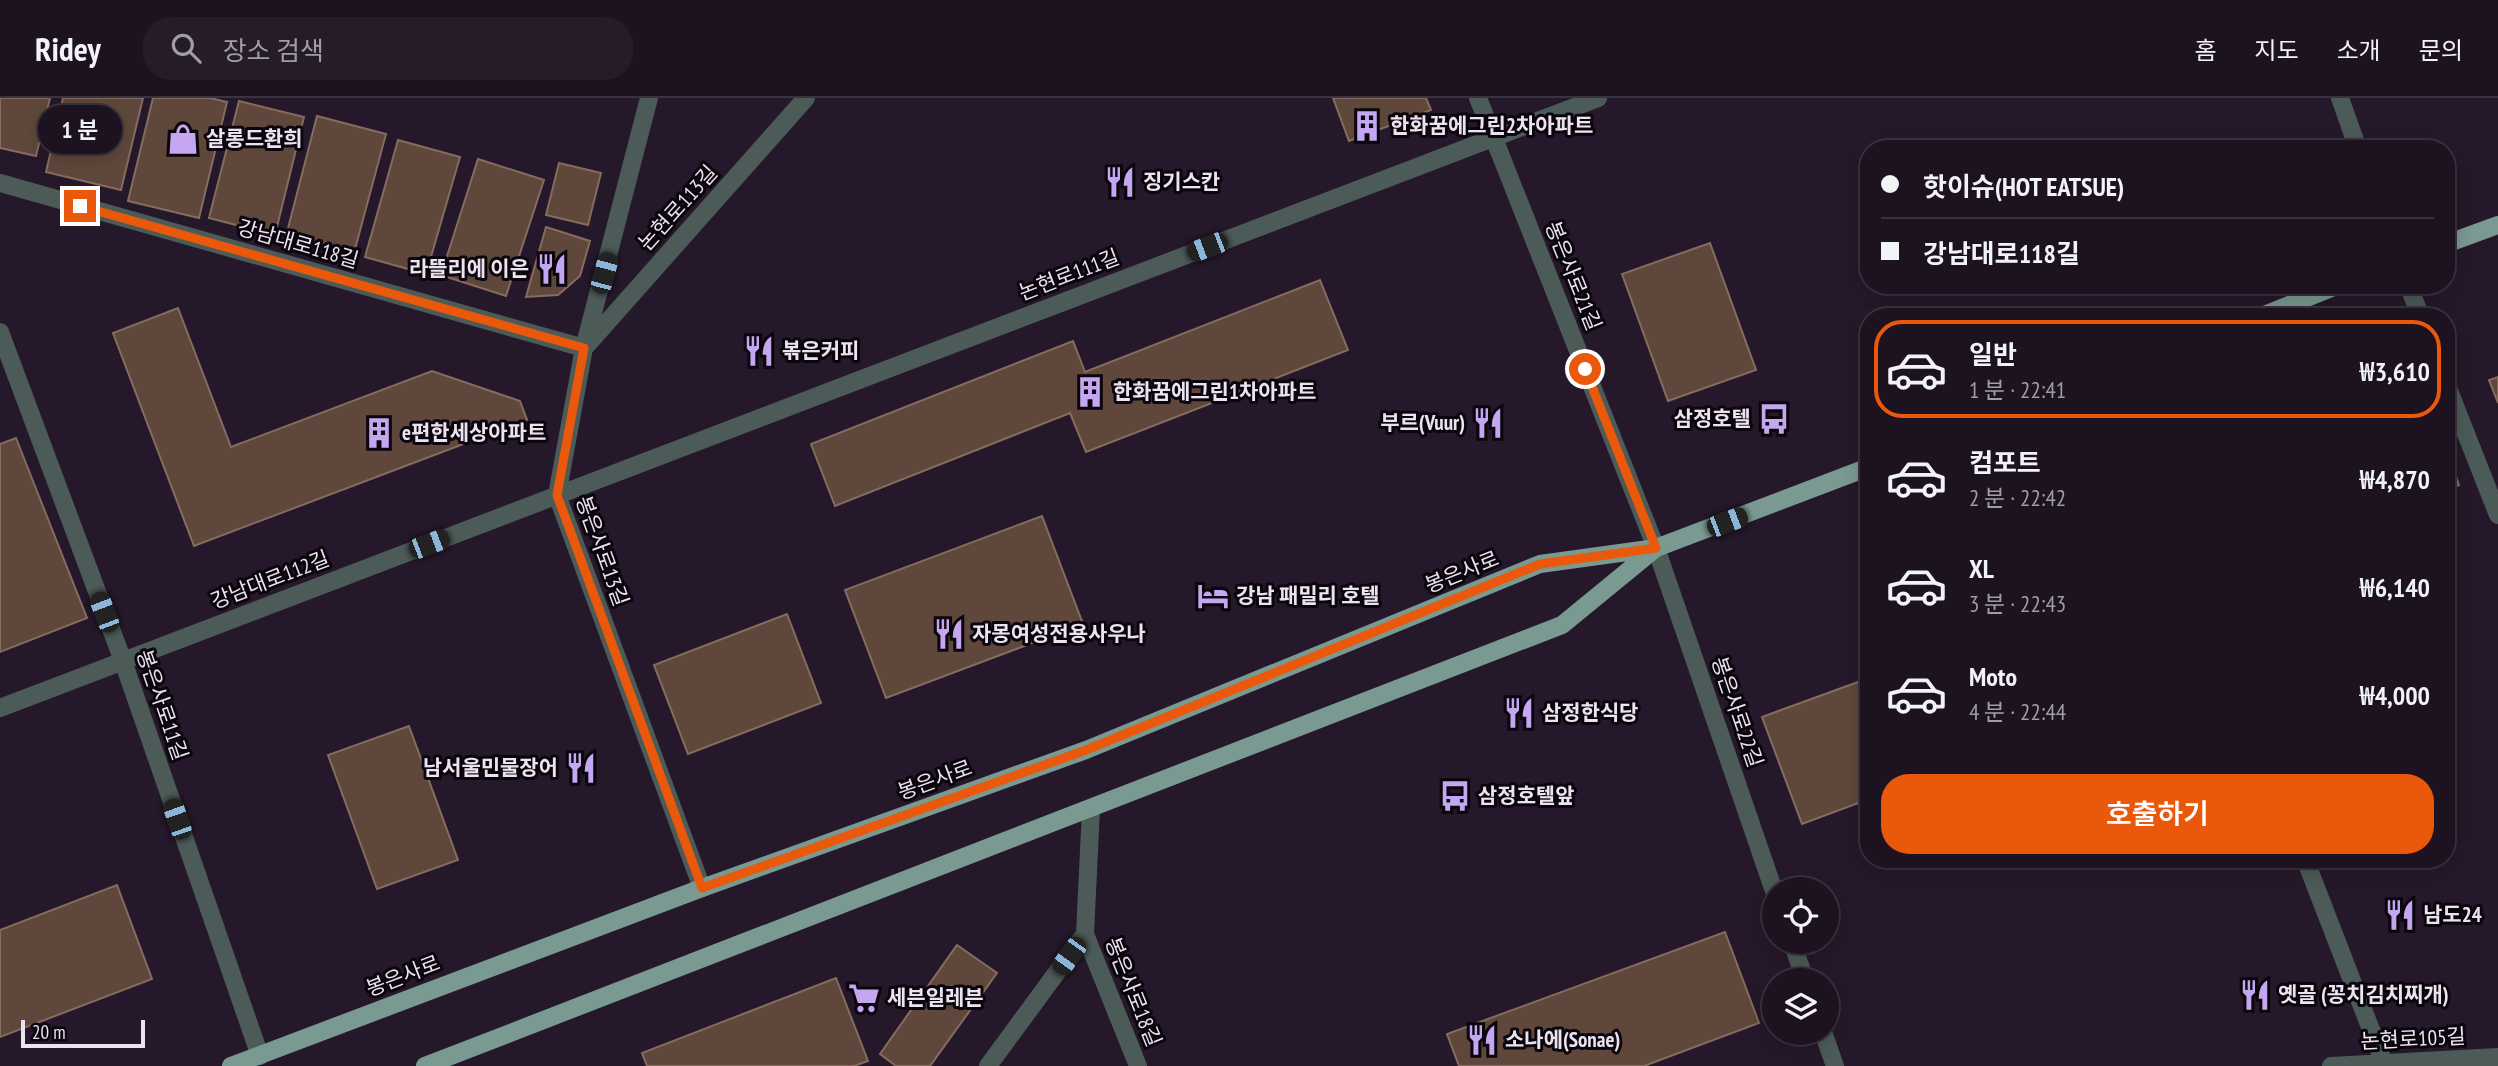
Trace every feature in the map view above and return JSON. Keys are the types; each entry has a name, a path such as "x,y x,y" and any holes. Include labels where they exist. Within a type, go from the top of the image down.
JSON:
{"main road":[{"path":"2455,241 2498,225"},
{"path":"2282,308 2316,294"},
{"name":"봉은사로","path":"231,1066 702,888 1086,750 1540,564 1656,548 1860,470"},
{"name":"봉은사로","path":"425,1066 1562,625 1656,548"}],"street":[{"name":"봉은사로13길","path":"649,98 584,348 557,495 702,888"},
{"name":"논현로113길","path":"584,348 806,98"},
{"name":"봉은사로21길","path":"1478,98 1656,548"},
{"name":"논현로111길","path":"557,495 1598,98"},
{"path":"2340,98 2355,140"},
{"name":"강남대로118길","path":"0,183 584,348"},
{"name":"봉은사로11길","path":"0,332 7,372 123,661 260,1056"},
{"path":"2455,406 2498,514"},
{"name":"강남대로112길","path":"0,708 557,495"},
{"name":"봉은사로22길","path":"1656,548 1769,877"},
{"name":"봉은사로18길","path":"1091,809 1085,934 1138,1066"},
{"path":"2309,868 2385,1064"},
{"path":"988,1066 1085,934"},
{"path":"1828,1045 1835,1066"},
{"name":"논현로105길","path":"2330,1066 2498,1058"}],"building":[{"path":"0,98 50,98 36,156 0,148"},
{"path":"63,98 143,98 121,190 46,172"},
{"path":"153,98 210,98 227,102 199,218 128,201"},
{"name":"한화꿈에그린2차아파트","path":"1333,98 1426,98 1431,110 1349,141"},
{"path":"239,101 304,117 275,235 209,218"},
{"path":"317,116 386,134 354,253 286,236"},
{"path":"398,140 460,157 426,274 365,257"},
{"path":"478,159 544,180 506,296 441,275"},
{"path":"559,163 601,173 588,225 546,215"},
{"path":"546,227 590,241 580,276 558,295 526,297"},
{"path":"1710,243 1756,370 1668,401 1622,274"},
{"name":"한화꿈에그린1차아파트","path":"1320,280 1348,350 1086,452 1070,413 835,506 811,444 1073,341 1085,372"},
{"name":"e편한세상아파트","path":"178,308 231,447 432,371 520,401 527,420 194,546 113,333"},
{"path":"2498,377 2498,403 2489,380"},
{"path":"16,438 87,618 0,652 0,444"},
{"path":"1042,516 1083,624 886,698 845,590"},
{"path":"787,614 821,703 688,754 654,665"},
{"path":"1860,681 1860,802 1802,824 1762,717"},
{"path":"409,726 458,860 377,889 328,755"},
{"path":"117,885 152,979 0,1037 0,930"},
{"path":"1725,932 1759,1023 1644,1066 1459,1066 1447,1034"},
{"path":"957,945 997,973 930,1066 896,1066 880,1054"},
{"path":"836,978 868,1061 854,1066 647,1066 642,1053"}],"place":[{"name":"한화꿈에그린2차아파트","path":"1367,126"},
{"name":"살롱드환희","path":"183,139"},
{"name":"징기스칸","path":"1120,182"},
{"name":"라뜰리에 이은","path":"552,269"},
{"name":"볶은커피","path":"759,351"},
{"name":"한화꿈에그린1차아파트","path":"1090,392"},
{"name":"삼정호텔","path":"1774,419"},
{"name":"부르(Vuur)","path":"1488,423"},
{"name":"e편한세상아파트","path":"379,433"},
{"name":"강남 패밀리 호텔","path":"1213,596"},
{"name":"자몽여성전용사우나","path":"949,634"},
{"name":"삼정한식당","path":"1519,713"},
{"name":"남서울민물장어","path":"581,768"},
{"name":"삼정호텔앞","path":"1455,796"},
{"name":"남도24","path":"2400,915"},
{"name":"옛골 (꽁치김치찌개)","path":"2255,995"},
{"name":"세븐일레븐","path":"864,998"},
{"name":"소나에(Sonae)","path":"1482,1040"}],"route":[{"path":"80,206 584,348 557,495 702,888 1086,750 1540,564 1656,548 1585,369"}]}
